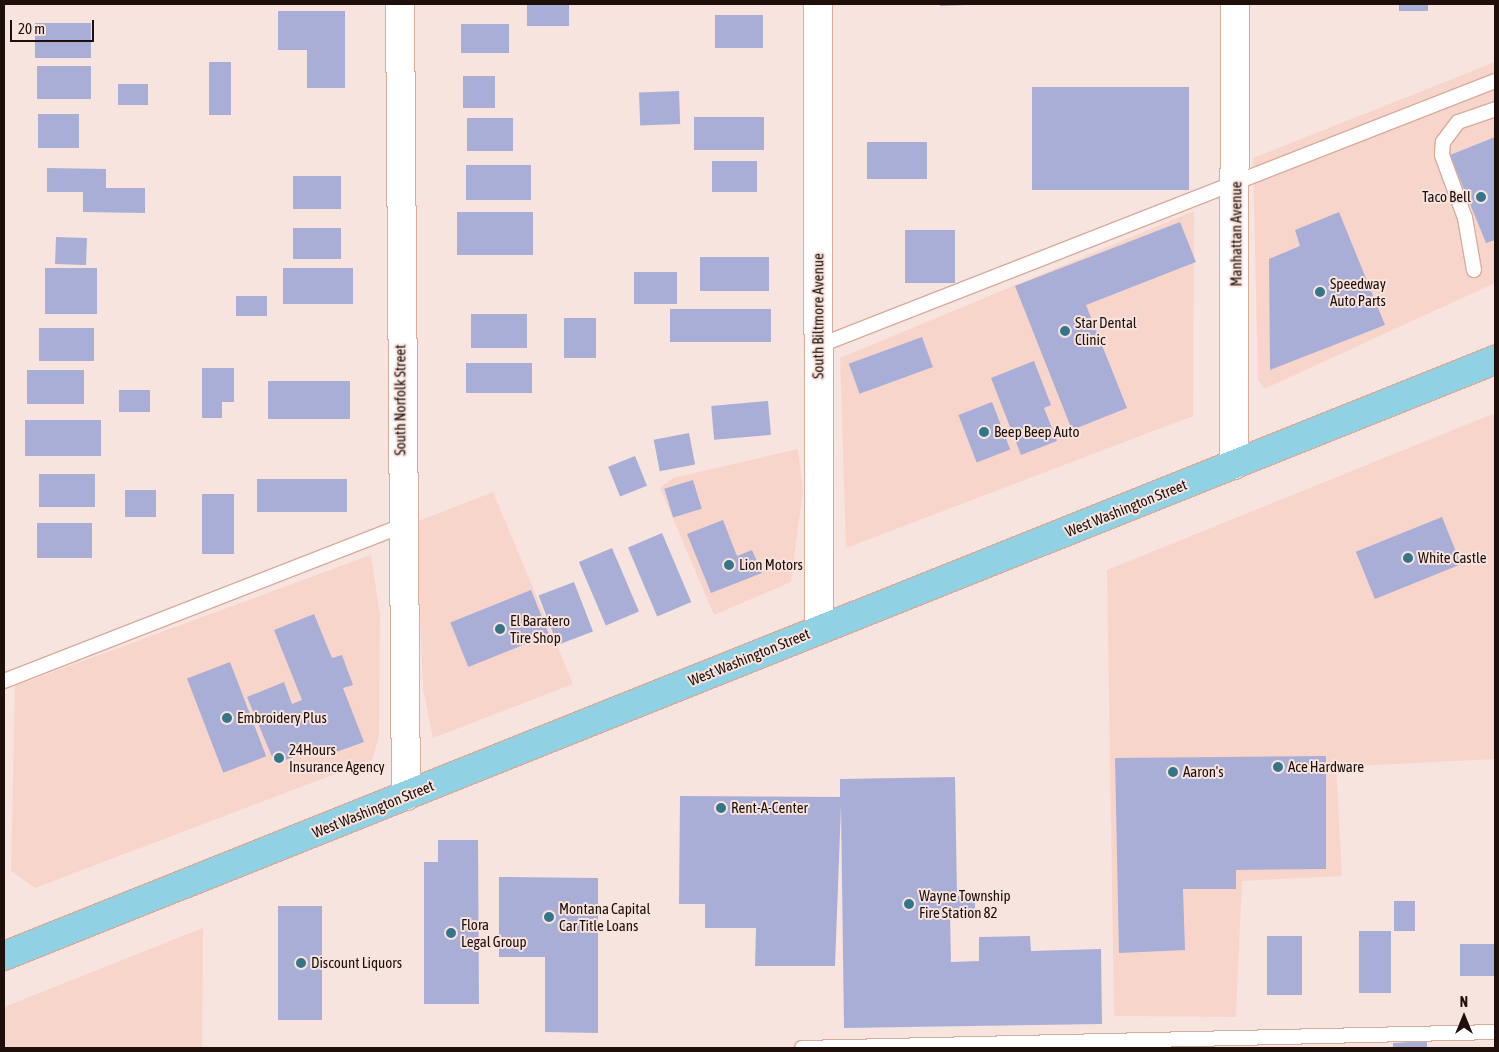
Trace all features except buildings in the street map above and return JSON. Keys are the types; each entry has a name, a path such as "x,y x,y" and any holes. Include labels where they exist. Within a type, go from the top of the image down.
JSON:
{"main road":[{"name":"West Washington Street","path":"4,956 406,796 819,628 1495,360"}],"street":[{"name":"South Norfolk Street","path":"400,4 401,526 406,796"},
{"name":"South Biltmore Avenue","path":"818,4 819,628"},
{"name":"Manhattan Avenue","path":"1234,465 1235,4"}],"lane":[{"path":"818,346 1236,180 1495,81"},
{"path":"1474,270 1465,218 1442,155 1443,142 1458,122 1495,109"},
{"path":"4,681 401,526"},
{"path":"802,1048 1495,1032"}],"shaded area":[{"path":"1495,62 1495,283 1264,389 1258,380 1253,158"},
{"path":"1194,211 1193,416 846,548 840,358"},
{"path":"1495,413 1495,759 1336,767 1342,876 1242,881 1236,1017 1114,1016 1107,570"},
{"path":"798,449 803,490 791,582 714,615 660,488 673,478"},
{"path":"493,492 573,684 433,738 423,689 416,522"},
{"path":"371,555 380,615 379,736 372,760 35,888 11,871 15,686"},
{"path":"203,928 202,1048 4,1048 4,1007"}],"place":[{"name":"Taco Bell","path":"1481,197"},
{"name":"Speedway Auto Parts","path":"1320,292"},
{"name":"Star Dental Clinic","path":"1065,331"},
{"name":"Beep Beep Auto","path":"984,432"},
{"name":"White Castle","path":"1408,558"},
{"name":"Lion Motors","path":"729,565"},
{"name":"El Baratero Tire Shop","path":"500,629"},
{"name":"Embroidery Plus","path":"227,718"},
{"name":"24Hours Insurance Agency","path":"279,758"},
{"name":"Ace Hardware","path":"1278,767"},
{"name":"Aaron's","path":"1173,772"},
{"name":"Rent-A-Center","path":"721,808"},
{"name":"Wayne Township Fire Station 82","path":"909,904"},
{"name":"Montana Capital Car Title Loans","path":"549,917"},
{"name":"Flora Legal Group","path":"451,933"},
{"name":"Discount Liquors","path":"301,963"}]}
